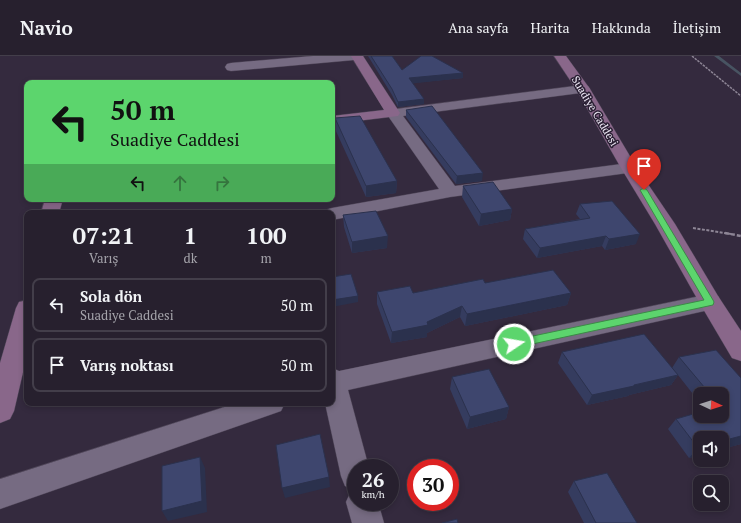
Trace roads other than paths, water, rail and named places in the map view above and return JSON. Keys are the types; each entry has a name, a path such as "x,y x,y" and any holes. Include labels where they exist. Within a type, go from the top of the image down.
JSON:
{"main road":[{"path":"335,120 393,113 355,56"},
{"name":"Suadiye Caddesi","path":"560,56 583,89 629,168 665,224 710,302 741,351"},
{"path":"0,411 24,319"}],"street":[{"path":"232,67 355,56"},
{"path":"450,192 393,113 583,89"},
{"path":"335,213 450,192 629,168"},
{"path":"335,381 710,302"},
{"path":"335,394 352,459"},
{"path":"0,494 263,406"},
{"path":"365,511 368,523"}],"waterway":[{"path":"716,56 741,75"}]}
